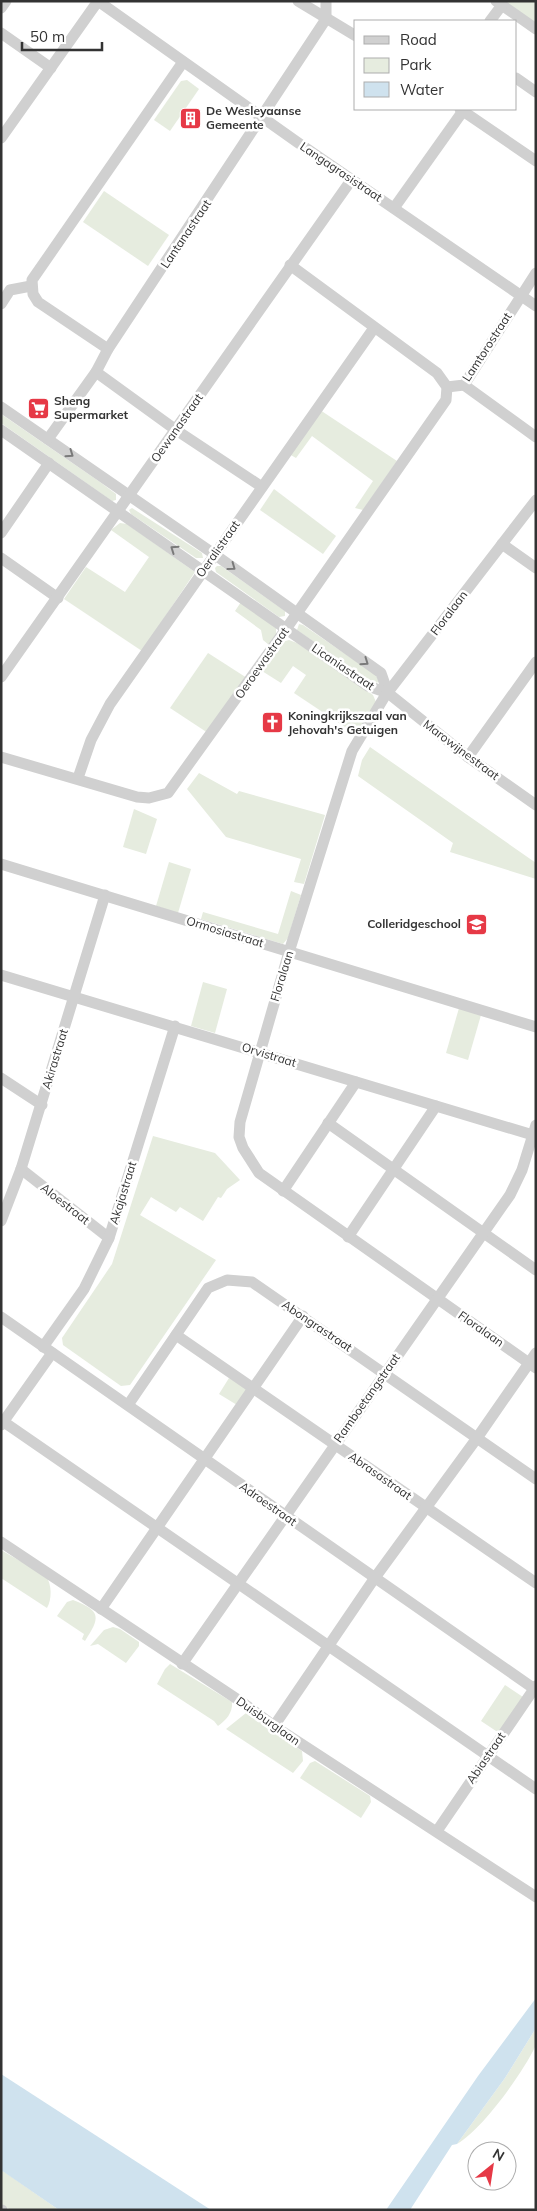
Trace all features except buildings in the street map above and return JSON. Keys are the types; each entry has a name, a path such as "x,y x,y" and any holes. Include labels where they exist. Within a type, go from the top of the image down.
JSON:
{"street":[{"path":"1,8 6,1"},
{"path":"1,138 98,1"},
{"name":"Langagrasistraat","path":"98,1 536,306"},
{"path":"298,1 354,35"},
{"path":"326,1 326,19"},
{"path":"490,20 499,3 536,29"},
{"name":"Lantanastraat","path":"48,439 96,372 108,349 326,19"},
{"path":"1,33 50,68"},
{"path":"108,349 38,302 31,286 35,273 183,62"},
{"path":"517,79 536,92"},
{"path":"394,208 462,110 536,161"},
{"name":"Oewanastraat","path":"1,677 352,179"},
{"path":"290,265 438,373 447,387"},
{"name":"Lamtorostraat","path":"447,387 464,385 536,273"},
{"path":"1,304 10,290 31,286"},
{"name":"Oeralistraat","path":"78,778 91,740 110,704 374,328"},
{"path":"96,372 176,430 262,486"},
{"path":"464,385 536,437"},
{"name":"Oeroewastraat","path":"1,757 78,778 137,797 149,798 168,793 297,614 446,400 447,387"},
{"name":"Licaniastraat","path":"1,407 214,554 380,673 388,693"},
{"name":"Licaniastraat","path":"1,430 368,686 388,693"},
{"path":"1,533 49,464"},
{"name":"Floralaan","path":"532,1366 259,1173 248,1159 240,1137 240,1122 289,952 352,751 388,693 536,500"},
{"path":"502,544 536,568"},
{"path":"1,558 58,598"},
{"path":"468,757 536,662"},
{"name":"Marowijnestraat","path":"388,693 468,757 536,804"},
{"name":"Ormosiastraat","path":"1,864 536,1027"},
{"name":"Akirastraat","path":"1,1221 6,1195 21,1169 42,1105 105,895"},
{"name":"Orvistraat","path":"2,976 175,1026 436,1106 535,1132"},
{"name":"Akajastraat","path":"2,1422 84,1289 109,1238 175,1026"},
{"path":"1,1078 42,1105"},
{"path":"283,1191 356,1082"},
{"path":"348,1237 436,1106"},
{"path":"328,1123 482,1234 536,1270"},
{"name":"Ramboetangstraat","path":"182,1664 510,1195 522,1170 535,1132"},
{"name":"Aloestraat","path":"21,1169 109,1238"},
{"name":"Abongrastraat","path":"128,1405 208,1288 227,1280 252,1282 385,1372 536,1479"},
{"path":"102,1608 303,1316"},
{"name":"Adroestraat","path":"1,1317 374,1579 535,1688"},
{"name":"Abrasastraat","path":"176,1335 536,1583"},
{"path":"274,1726 374,1579 532,1366 536,1353"},
{"path":"2,1422 238,1582 536,1789"},
{"name":"Duisburglaan","path":"1,1542 102,1608 274,1726 536,1897"},
{"name":"Abiastraat","path":"437,1831 487,1755 535,1688"}],"green space":[{"path":"502,1 536,1 536,26"},
{"path":"187,80 199,89 170,131 154,120 181,81"},
{"path":"104,191 169,235 148,266 83,222"},
{"path":"320,410 397,461 363,510 355,508 373,481 312,436 296,458 289,454"},
{"path":"1,414 100,482 116,494 116,500 112,501 1,423"},
{"path":"274,489 336,536 323,554 260,510"},
{"path":"132,508 202,553 203,558 196,558 131,514 129,510"},
{"path":"120,523 127,524 195,572 142,651 64,599 86,567 125,592 149,557 111,530"},
{"path":"221,566 285,611 285,616 279,617 216,572 215,568"},
{"path":"241,602 276,628 276,635 269,645 263,640 261,630 235,611"},
{"path":"299,624 376,675 379,682 375,683 367,679 297,630"},
{"path":"289,640 297,643 373,695 376,702 357,735 294,693 306,675 293,666 281,683 262,671 282,642"},
{"path":"208,653 247,678 208,733 170,708"},
{"path":"370,747 536,863 536,879 450,852 453,843 358,776 362,760"},
{"path":"199,773 237,794 239,791 325,815 304,884 294,882 301,859 226,837 187,789"},
{"path":"134,809 157,819 146,854 123,847"},
{"path":"169,862 191,869 178,913 156,906"},
{"path":"291,891 301,895 288,938 283,944 201,919 203,912 278,934"},
{"path":"203,982 227,989 215,1033 191,1026"},
{"path":"459,1008 481,1015 468,1060 446,1053"},
{"path":"153,1136 215,1153 240,1180 227,1189 221,1198 218,1197 203,1221 180,1207 176,1212 151,1197 140,1215 216,1260 130,1385 121,1386 63,1345 62,1338 112,1264"},
{"path":"229,1378 248,1389 237,1405 219,1394"},
{"path":"1,1550 46,1576 51,1592 47,1608 1,1578"},
{"path":"73,1600 89,1608 96,1616 94,1626 85,1641 82,1639 84,1634 57,1616 67,1602"},
{"path":"113,1627 120,1629 139,1642 139,1646 126,1663 98,1644 90,1646 104,1630"},
{"path":"170,1664 232,1702 230,1713 224,1721 218,1726 214,1721 157,1684"},
{"path":"505,1685 523,1697 499,1733 481,1721"},
{"path":"246,1713 302,1751 303,1761 293,1773 226,1729"},
{"path":"315,1761 370,1796 371,1802 361,1818 300,1778 310,1763"},
{"path":"536,2028 535,2047 521,2072 478,2127 457,2144 505,2078"},
{"path":"1,2170 59,2210 11,2210 1,2204"}],"water":[{"path":"536,1998 536,2028 505,2078 457,2144 452,2145 410,2210 386,2210 478,2076"},
{"path":"1,2074 211,2210 59,2210 1,2170"}],"place":[{"name":"De Wesleyaanse Gemeente","path":"190,118"},
{"name":"Sheng Supermarket","path":"38,408"},
{"name":"Koningkrijkszaal van Jehovah's Getuigen","path":"272,723"},
{"name":"Colleridgeschool","path":"477,924"}]}
